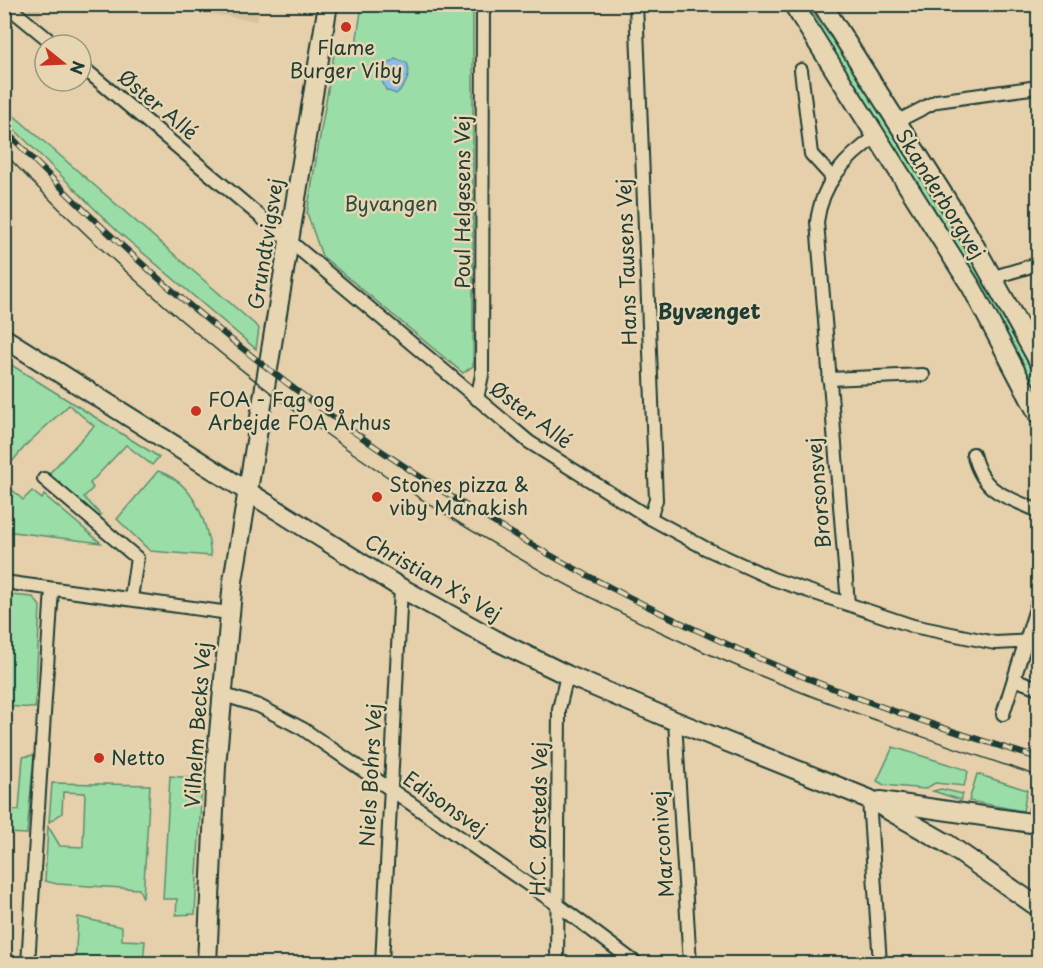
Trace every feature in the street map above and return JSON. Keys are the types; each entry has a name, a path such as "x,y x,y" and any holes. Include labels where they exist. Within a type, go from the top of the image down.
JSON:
{"street":[{"path":"5,4 41,33"},
{"name":"Grundtvigsvej","path":"248,491 328,4"},
{"name":"Poul Helgesens Vej","path":"477,399 482,375 483,4"},
{"name":"Hans Tausens Vej","path":"636,4 656,500 650,518"},
{"name":"Skanderborgvej","path":"793,4 972,288 1038,414"},
{"name":"Skanderborgvej","path":"822,4 994,277 1038,360"},
{"path":"801,70 811,154 832,177"},
{"name":"Øster Allé","path":"93,76 289,243 529,442 650,518 705,548 773,579 913,626 969,640 995,643 1038,641"},
{"path":"897,122 937,101 1038,87"},
{"name":"Brorsonsvej","path":"848,604 817,222 824,193 832,177 850,156 877,136"},
{"path":"994,277 1038,264"},
{"name":"Christian X's Vej","path":"4,338 401,588 499,642 567,675 869,799 946,843 1038,908"},
{"path":"829,380 923,375"},
{"path":"973,454 976,466 988,487 1011,501 1038,511"},
{"path":"45,479 137,558 131,598"},
{"name":"Vilhelm Becks Vej","path":"207,963 221,694 229,613 248,491"},
{"path":"4,582 229,613"},
{"name":"Niels Bohrs Vej","path":"382,963 401,588"},
{"path":"28,963 52,589"},
{"path":"1003,714 1038,602"},
{"name":"H.C. Ørsteds Vej","path":"557,963 559,709 567,675"},
{"path":"1014,679 1038,688"},
{"name":"Edisonsvej","path":"221,694 244,700 279,716 390,789 638,963"},
{"name":"Marconivej","path":"675,721 690,963"},
{"path":"869,799 880,963"},
{"name":"Christian X's Vej","path":"869,799 1038,824"}],"shaded area":[{"path":"260,4 257,21 154,5"},
{"path":"21,5 41,5 40,19"}],"green space":[{"name":"Byvangen","path":"362,5 471,5 473,7 473,366 463,373 322,256 307,213 335,48 355,51"},
{"path":"801,5 807,5 853,67 939,201 1013,326 1038,375 1038,397"},
{"path":"4,107 259,328 256,349 116,230 12,127 5,119"},
{"path":"5,361 159,457 152,465 126,445 90,483 93,488 84,497 101,515 97,517 44,479 94,426 69,405 27,444 5,470"},
{"path":"158,471 181,484 197,505 206,530 211,556 150,551 117,519"},
{"path":"5,483 23,500 32,491 42,499 44,495 101,543 5,531"},
{"path":"10,595 33,597 40,606 35,708 5,706 4,603 9,602"},
{"path":"893,747 964,769 968,772 964,786 935,783 925,789 884,785 877,781"},
{"path":"34,755 27,834 5,833 5,809 19,810 23,757"},
{"path":"977,774 1027,790 1023,811 969,801"},
{"path":"170,776 202,779 195,914 176,915 177,899 163,899"},
{"path":"52,783 150,785 143,898 139,889 57,884 45,881 48,826 60,846 83,847 85,793 63,792 62,813 49,822"},
{"path":"941,789 963,794 961,800 933,791"},
{"path":"1032,791 1038,794 1038,812 1028,810"},
{"path":"78,917 122,927 122,940 145,941 143,963 75,963"}],"water":[{"path":"395,59 407,63 409,72 405,84 396,94 386,90 381,78 386,66"}],"tram line":[{"path":"4,153 78,227 156,298 237,366 320,430 407,490 496,545 588,596 682,642 770,680 858,714 1038,776"}],"railway":[{"path":"4,129 84,210 167,286 255,358 345,426 439,489 536,547 635,600 738,649 886,708 1038,758"}],"place":[{"name":"Flame Burger Viby","path":"346,27"},
{"name":"FOA - Fag og Arbejde FOA Århus","path":"196,411"},
{"name":"Stones pizza & viby Manakish","path":"377,497"},
{"name":"Netto","path":"99,758"}],"district":[{"name":"Byvænget","path":"709,312"}]}
